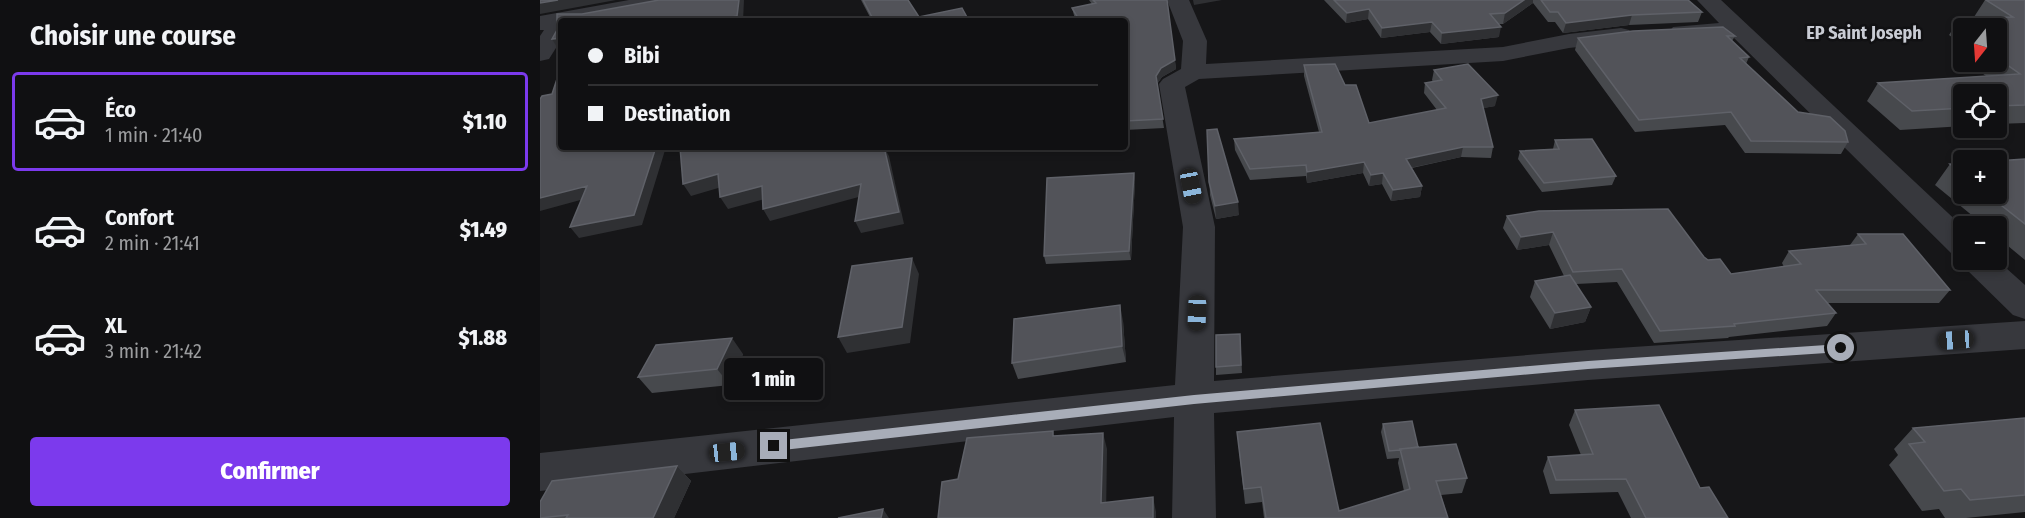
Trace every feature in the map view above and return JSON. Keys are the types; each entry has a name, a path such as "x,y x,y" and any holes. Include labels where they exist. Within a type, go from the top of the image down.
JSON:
{"street":[{"path":"567,18 665,0"},
{"path":"1178,0 1195,41 1193,72"},
{"path":"1708,0 1953,236"},
{"path":"540,23 558,20"},
{"path":"540,23 553,24 556,29 540,54"},
{"path":"1194,518 1194,399 1199,226 1172,84 1193,72 1444,60 1503,54 1569,41 1652,33 1738,29"},
{"path":"1987,270 2025,306"},
{"path":"540,472 1194,399 1588,365 2025,335"}],"building":[{"path":"540,0 558,0 540,3"},
{"path":"659,0 739,0 737,16 727,18 558,18 558,38 552,39 557,30 557,14 582,14"},
{"path":"863,0 908,0 919,17 962,8 967,18 872,18"},
{"path":"1093,0 1167,0 1175,60 1161,68 1156,76 1163,119 1128,121 1128,18 1078,18 1072,8 1096,3"},
{"path":"1334,0 1524,0 1505,13 1490,14 1501,27 1442,33 1432,22 1382,28 1369,9 1347,13"},
{"path":"1541,0 1688,0 1702,12 1632,15 1566,23 1558,12 1550,12"},
{"path":"1986,0 2025,0 2025,105 2007,106 2007,84 1953,84 1953,109 1912,111 1878,83 2020,74 2007,65 2007,18 1960,18 2013,17"},
{"path":"1723,27 1735,36 1727,36 1749,57 1740,58 1798,112 1830,117 1845,131 1848,142 1751,141 1731,112 1639,120 1578,38 1633,31"},
{"path":"1335,64 1345,85 1356,85 1369,123 1446,108 1425,83 1442,80 1434,70 1468,64 1498,95 1481,99 1493,147 1463,147 1406,159 1422,186 1393,190 1383,173 1371,175 1364,162 1307,172 1306,165 1250,169 1234,139 1322,132 1304,65"},
{"path":"558,76 558,150 655,150 634,215 570,227 587,186 540,198 540,99 542,96 552,94"},
{"path":"1217,129 1238,202 1215,206 1209,182 1207,130"},
{"path":"1592,139 1616,176 1544,183 1520,151 1559,149 1555,140"},
{"path":"680,150 885,150 899,212 855,221 861,184 763,209 762,186 720,197 718,174 683,184"},
{"path":"2025,159 2025,224 2000,204 2007,204 2007,160"},
{"path":"1134,173 1129,251 1044,256 1047,178"},
{"path":"1668,209 1704,257 1708,260 1720,259 1731,274 1801,264 1789,251 1866,244 1858,234 1903,234 1950,290 1816,290 1836,313 1734,324 1735,326 1660,331 1622,269 1573,272 1553,232 1521,237 1507,216 1539,211"},
{"path":"912,258 902,327 838,337 852,266"},
{"path":"1570,275 1591,307 1555,313 1535,281"},
{"path":"1120,305 1122,346 1012,363 1014,319"},
{"path":"1240,334 1241,365 1216,367 1216,335"},
{"path":"732,338 717,369 638,377 656,345"},
{"path":"1659,405 1700,488 1709,487 1728,518 1646,518 1626,479 1556,480 1548,457 1593,454 1575,410"},
{"path":"2025,418 2025,495 1970,500 1961,489 1944,491 1909,444 1925,442 1913,428"},
{"path":"1412,421 1418,447 1389,451 1383,424"},
{"path":"1320,423 1339,511 1410,489 1400,449 1456,444 1467,478 1436,481 1448,518 1266,518 1261,487 1244,489 1237,432"},
{"path":"1053,431 1053,436 1103,433 1101,503 1153,497 1153,518 938,518 942,482 958,479 967,438"},
{"path":"677,466 653,518 566,518 568,515 540,518 540,502 552,481"},
{"path":"883,509 881,518 838,518"}],"district":[{"name":"EP Saint Joseph","path":"1864,33"}],"route":[{"path":"774,446 1194,399 1588,365 1841,348"}]}
